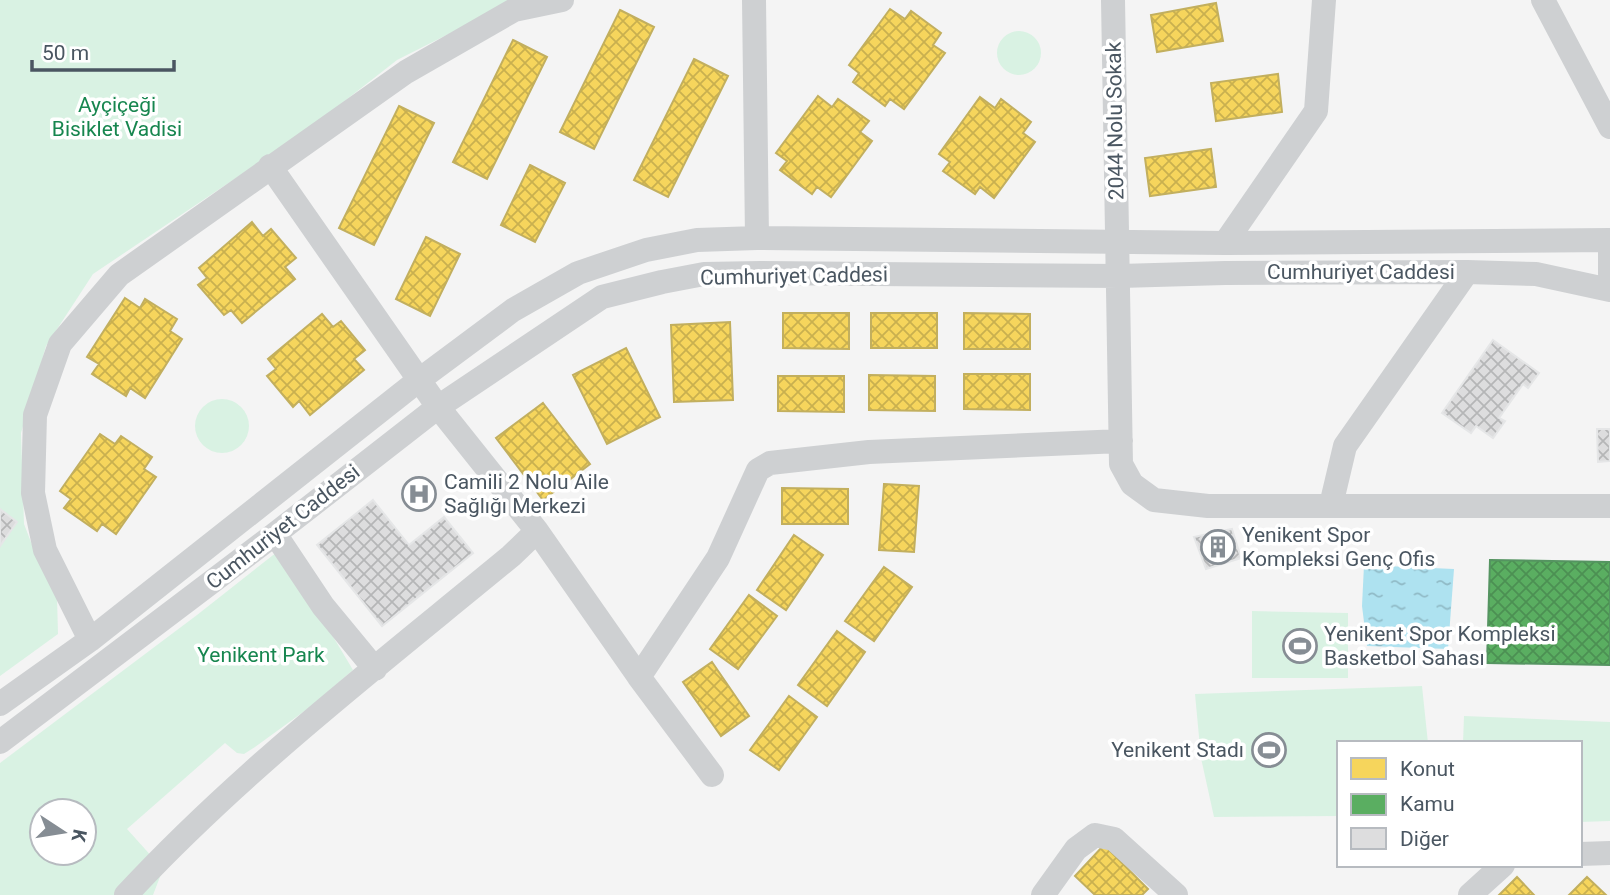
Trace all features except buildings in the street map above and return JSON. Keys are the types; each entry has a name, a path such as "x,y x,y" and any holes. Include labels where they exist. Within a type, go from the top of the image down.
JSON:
{"street":[{"path":"90,640 45,550 33,493 35,415 60,344 118,275 406,72 514,10 562,0"},
{"path":"754,0 757,238"},
{"name":"2044 Nolu Sokak","path":"1113,0 1121,464 1132,484 1154,500 1208,506 1610,506"},
{"path":"1224,243 1315,111 1324,0"},
{"path":"1543,0 1610,127"},
{"path":"270,166 438,407 537,531 639,677 712,775"},
{"name":"Cumhuriyet Caddesi","path":"0,704 90,640 419,380 513,310 578,273 646,250 696,240 757,238 1224,243 1610,240"},
{"path":"1610,253 1610,274"},
{"path":"1331,505 1345,446 1467,272"},
{"name":"Cumhuriyet Caddesi","path":"0,742 438,407 601,297 704,274 761,273 1119,276 1467,272 1536,274 1610,290"},
{"path":"639,677 718,558 758,470 769,463 869,453 1121,441"},
{"path":"126,895 167,850 317,715 511,556 537,531"},
{"path":"275,534 323,606 375,668"},
{"path":"1043,895 1076,849 1095,835 1114,839 1176,895"},
{"path":"1582,854 1610,853"},
{"path":"1470,895 1501,867"}],"green space":[{"name":"Ayçiçeği Bisiklet Vadisi","path":"0,0 516,0 397,60 309,129 93,274 46,346 21,433 24,524 39,563 57,597 58,634 0,676"},
{"path":"1019,31 1034,38 1041,53 1034,68 1019,75 1004,68 997,53 1004,38"},
{"path":"222,399 241,407 249,426 241,445 222,453 203,445 195,426 203,407"},
{"name":"Yenikent Park","path":"277,552 310,598 353,670 310,707 244,754 237,753 225,743 127,829 163,869 153,895 0,895 0,763"},
{"name":"Yenikent Spor Kompleksi Basketbol Sahası","path":"1252,611 1348,613 1348,678 1252,678"},
{"name":"Yenikent Stadı","path":"1422,686 1428,741 1337,741 1337,816 1214,817 1201,758 1195,694"},
{"path":"1464,716 1610,722 1610,821 1582,822 1582,741 1463,741"}],"water":[{"path":"1364,565 1454,569 1448,649 1367,646 1362,606"}],"place":[{"name":"Camili 2 Nolu Aile Sağlığı Merkezi","path":"419,494"},
{"name":"Yenikent Spor Kompleksi Genç Ofis","path":"1218,547"},
{"name":"Yenikent Spor Kompleksi Basketbol Sahası","path":"1300,646"},
{"name":"Yenikent Stadı","path":"1269,750"}]}
